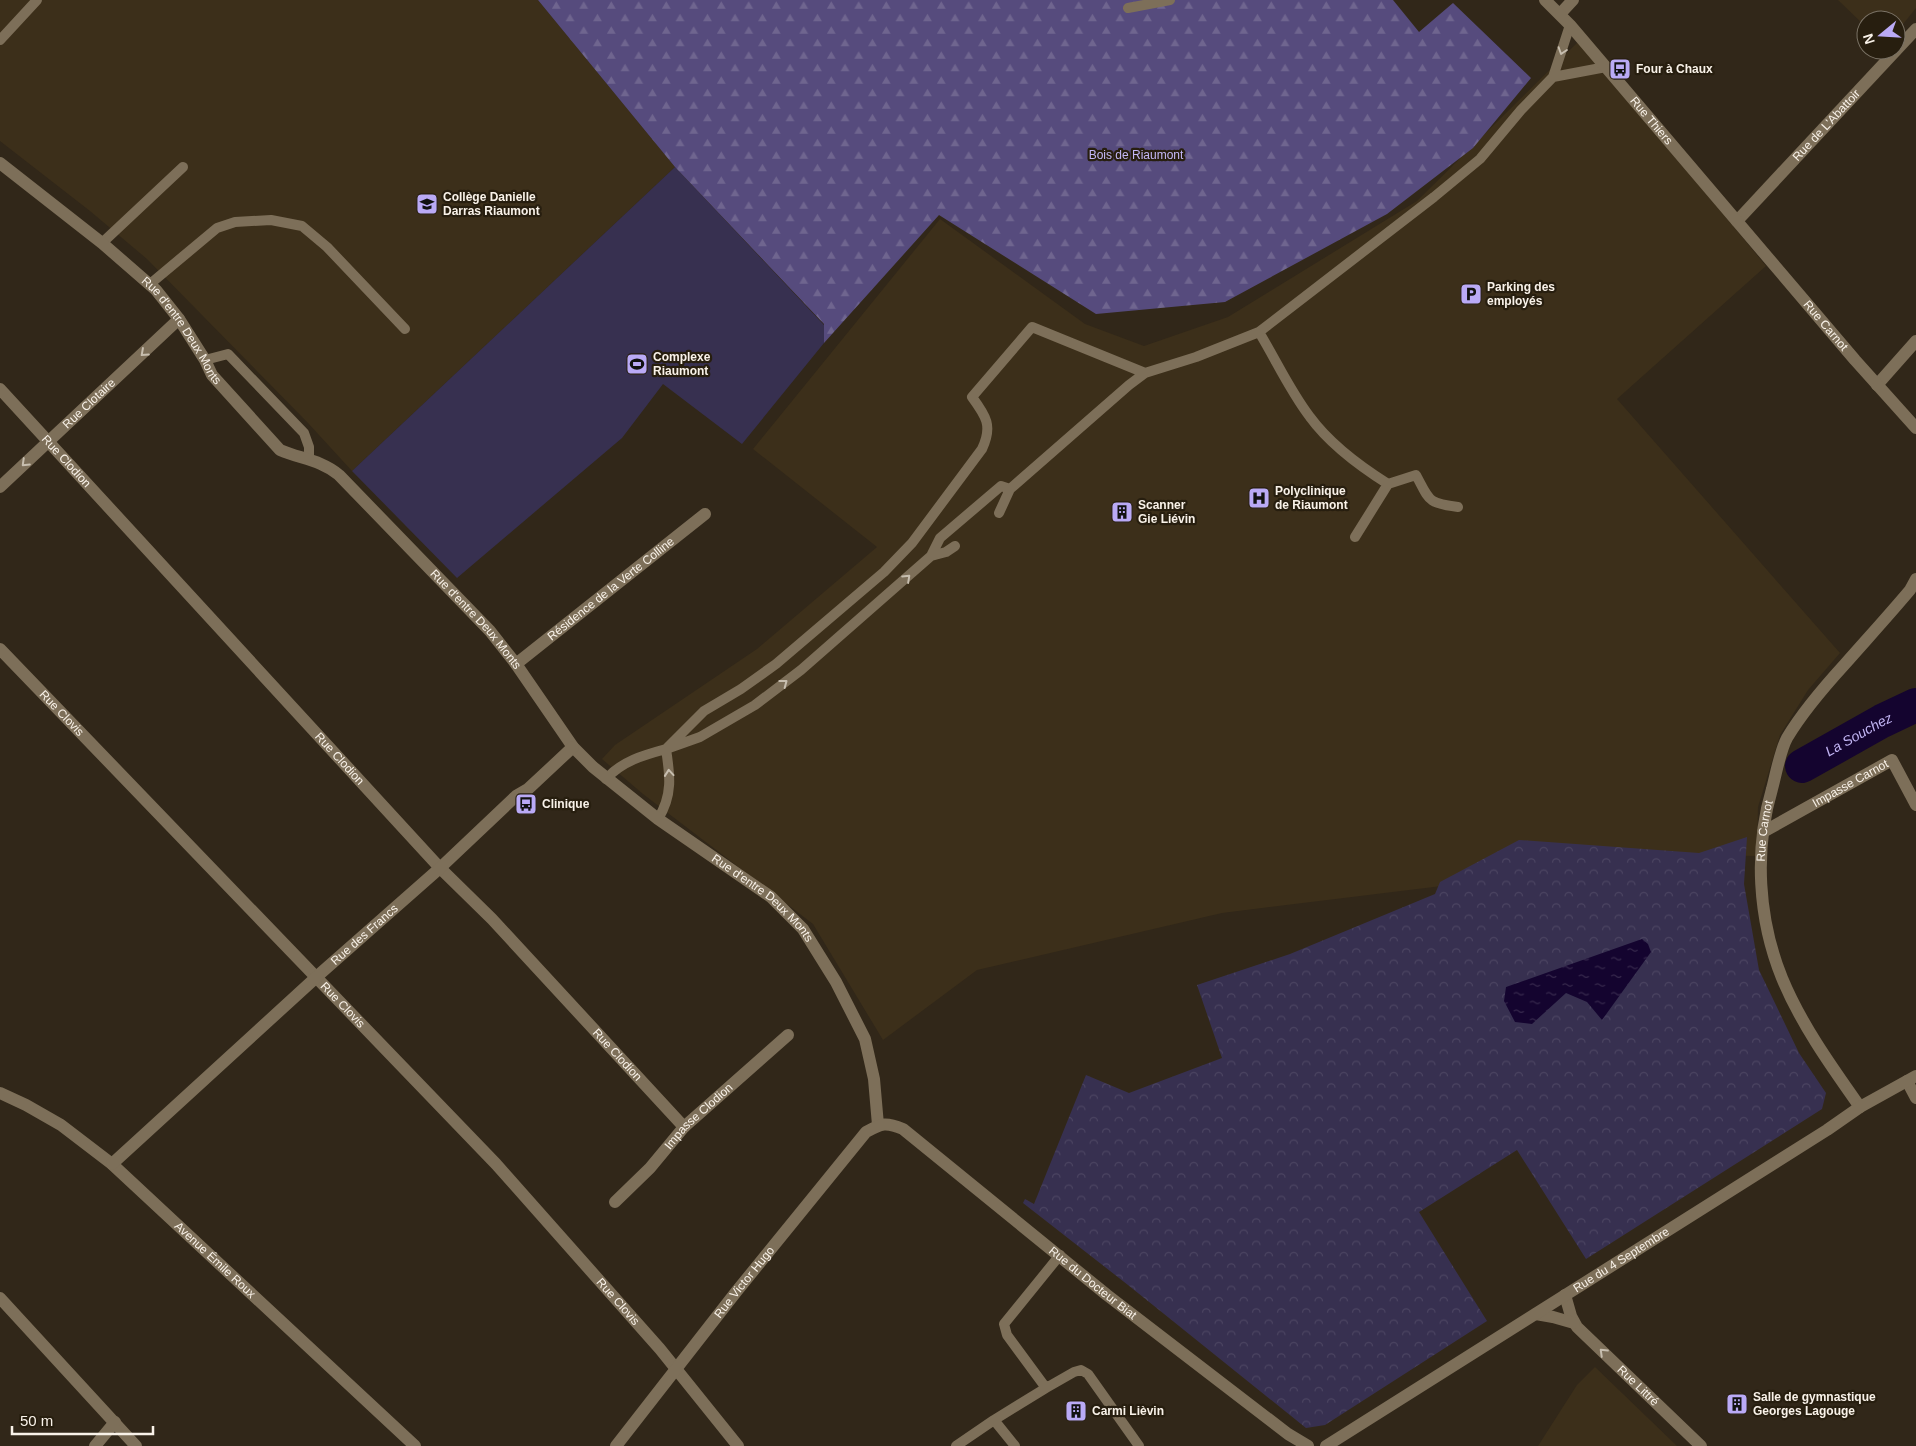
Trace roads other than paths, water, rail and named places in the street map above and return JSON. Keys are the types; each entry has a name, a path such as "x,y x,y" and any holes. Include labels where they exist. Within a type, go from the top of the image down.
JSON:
{"street":[{"name":"Rue Thiers","path":"1545,0 1570,25 1737,221"},
{"path":"1560,14 1573,0"},
{"name":"Rue de L'Abattoir","path":"1737,221 1916,29"},
{"name":"Rue d'entre Deux Monts","path":"0,163 102,243 156,290 179,319 205,360 212,375 280,450 295,456 309,458 339,474 490,631 516,664 572,747 606,778 658,819 771,897 803,929 836,982 865,1039 874,1079 878,1125"},
{"name":"Rue Carnot","path":"1737,221 1916,428"},
{"name":"Rue Clotaire","path":"0,487 179,319"},
{"path":"1877,385 1916,341"},
{"name":"Rue Clodion","path":"0,389 440,868 492,919 684,1127"},
{"name":"Résidence de la Verte Colline","path":"516,664 705,514"},
{"name":"Rue Carnot","path":"1860,1107 1809,1031 1782,977 1773,950 1762,896 1760,867 1763,832 1768,803 1786,740 1816,697 1910,590 1916,579"},
{"name":"Rue Clovis","path":"0,649 496,1164 677,1370 738,1446"},
{"name":"Rue des Francs","path":"112,1164 316,977 440,868 516,796 528,789 572,747"},
{"name":"Impasse Carnot","path":"1763,832 1892,760 1916,805"},
{"name":"Impasse Clodion","path":"614,1202 650,1168 684,1127 788,1035"},
{"path":"1911,1079 1916,1098"},
{"name":"Rue du 4 Septembre","path":"1326,1446 1860,1107 1911,1079"},
{"name":"Avenue Émile Roux","path":"0,1093 61,1125 112,1164 415,1446"},
{"name":"Rue du Docteur Biat","path":"878,1125 890,1123 902,1129 1060,1255 1107,1295 1288,1434 1308,1446"},
{"name":"Rue Victor Hugo","path":"616,1446 736,1292 866,1132 878,1125"},
{"path":"1566,1295 1574,1324"},
{"path":"0,1298 136,1446"},
{"name":"Rue Littré","path":"1536,1314 1574,1324 1701,1446"},
{"path":"95,1446 115,1422"}],"lane":[{"path":"0,40 38,0"},
{"path":"1128,8 1170,0"},
{"path":"999,513 1010,489 1128,385 1145,373 1196,358 1259,332 1434,197 1480,159 1521,110 1553,77 1570,25"},
{"path":"1553,77 1606,68"},
{"path":"102,243 183,167"},
{"path":"150,284 217,228 235,222 271,220 302,226 327,247 405,329"},
{"path":"666,748 704,711 741,689 776,664 884,572 912,543 982,449 988,436 984,414 972,398 1032,327 1145,373"},
{"path":"1259,332 1293,394 1311,419 1328,437 1368,471 1388,484"},
{"path":"205,360 228,354 304,433 309,448 309,458"},
{"path":"1355,537 1388,484 1416,475 1429,499 1436,504 1458,507"},
{"path":"606,778 615,768 641,756 700,736 744,711 801,670 931,556 940,538 1001,486 1010,489"},
{"path":"931,556 946,552 955,546"},
{"path":"658,819 666,806 670,779 666,748"},
{"path":"1046,1388 1007,1335 1004,1324 1060,1255"},
{"path":"956,1446 1046,1388 1081,1370 1088,1374 1139,1446"},
{"path":"994,1420 1015,1446"}],"water":[{"path":"1642,939 1648,944 1651,952 1602,1020 1587,1002 1566,993 1532,1024 1515,1022 1504,1001 1506,987"}],"waterway":[{"name":"La Souchez","path":"1802,766 1882,721 1916,705"}],"place":[{"name":"Four à Chaux","path":"1620,69"},
{"name":"Collège Danielle Darras Riaumont","path":"427,204"},
{"name":"Parking des employés","path":"1471,294"},
{"name":"Complexe Riaumont","path":"637,364"},
{"name":"Polyclinique de Riaumont","path":"1259,498"},
{"name":"Scanner Gie Liévin","path":"1122,512"},
{"name":"Clinique","path":"526,804"},
{"name":"Salle de gymnastique Georges Lagouge","path":"1737,1404"},
{"name":"Carmi Lièvin","path":"1076,1411"}],"park label":[{"name":"Bois de Riaumont","path":"1136,155"}]}
